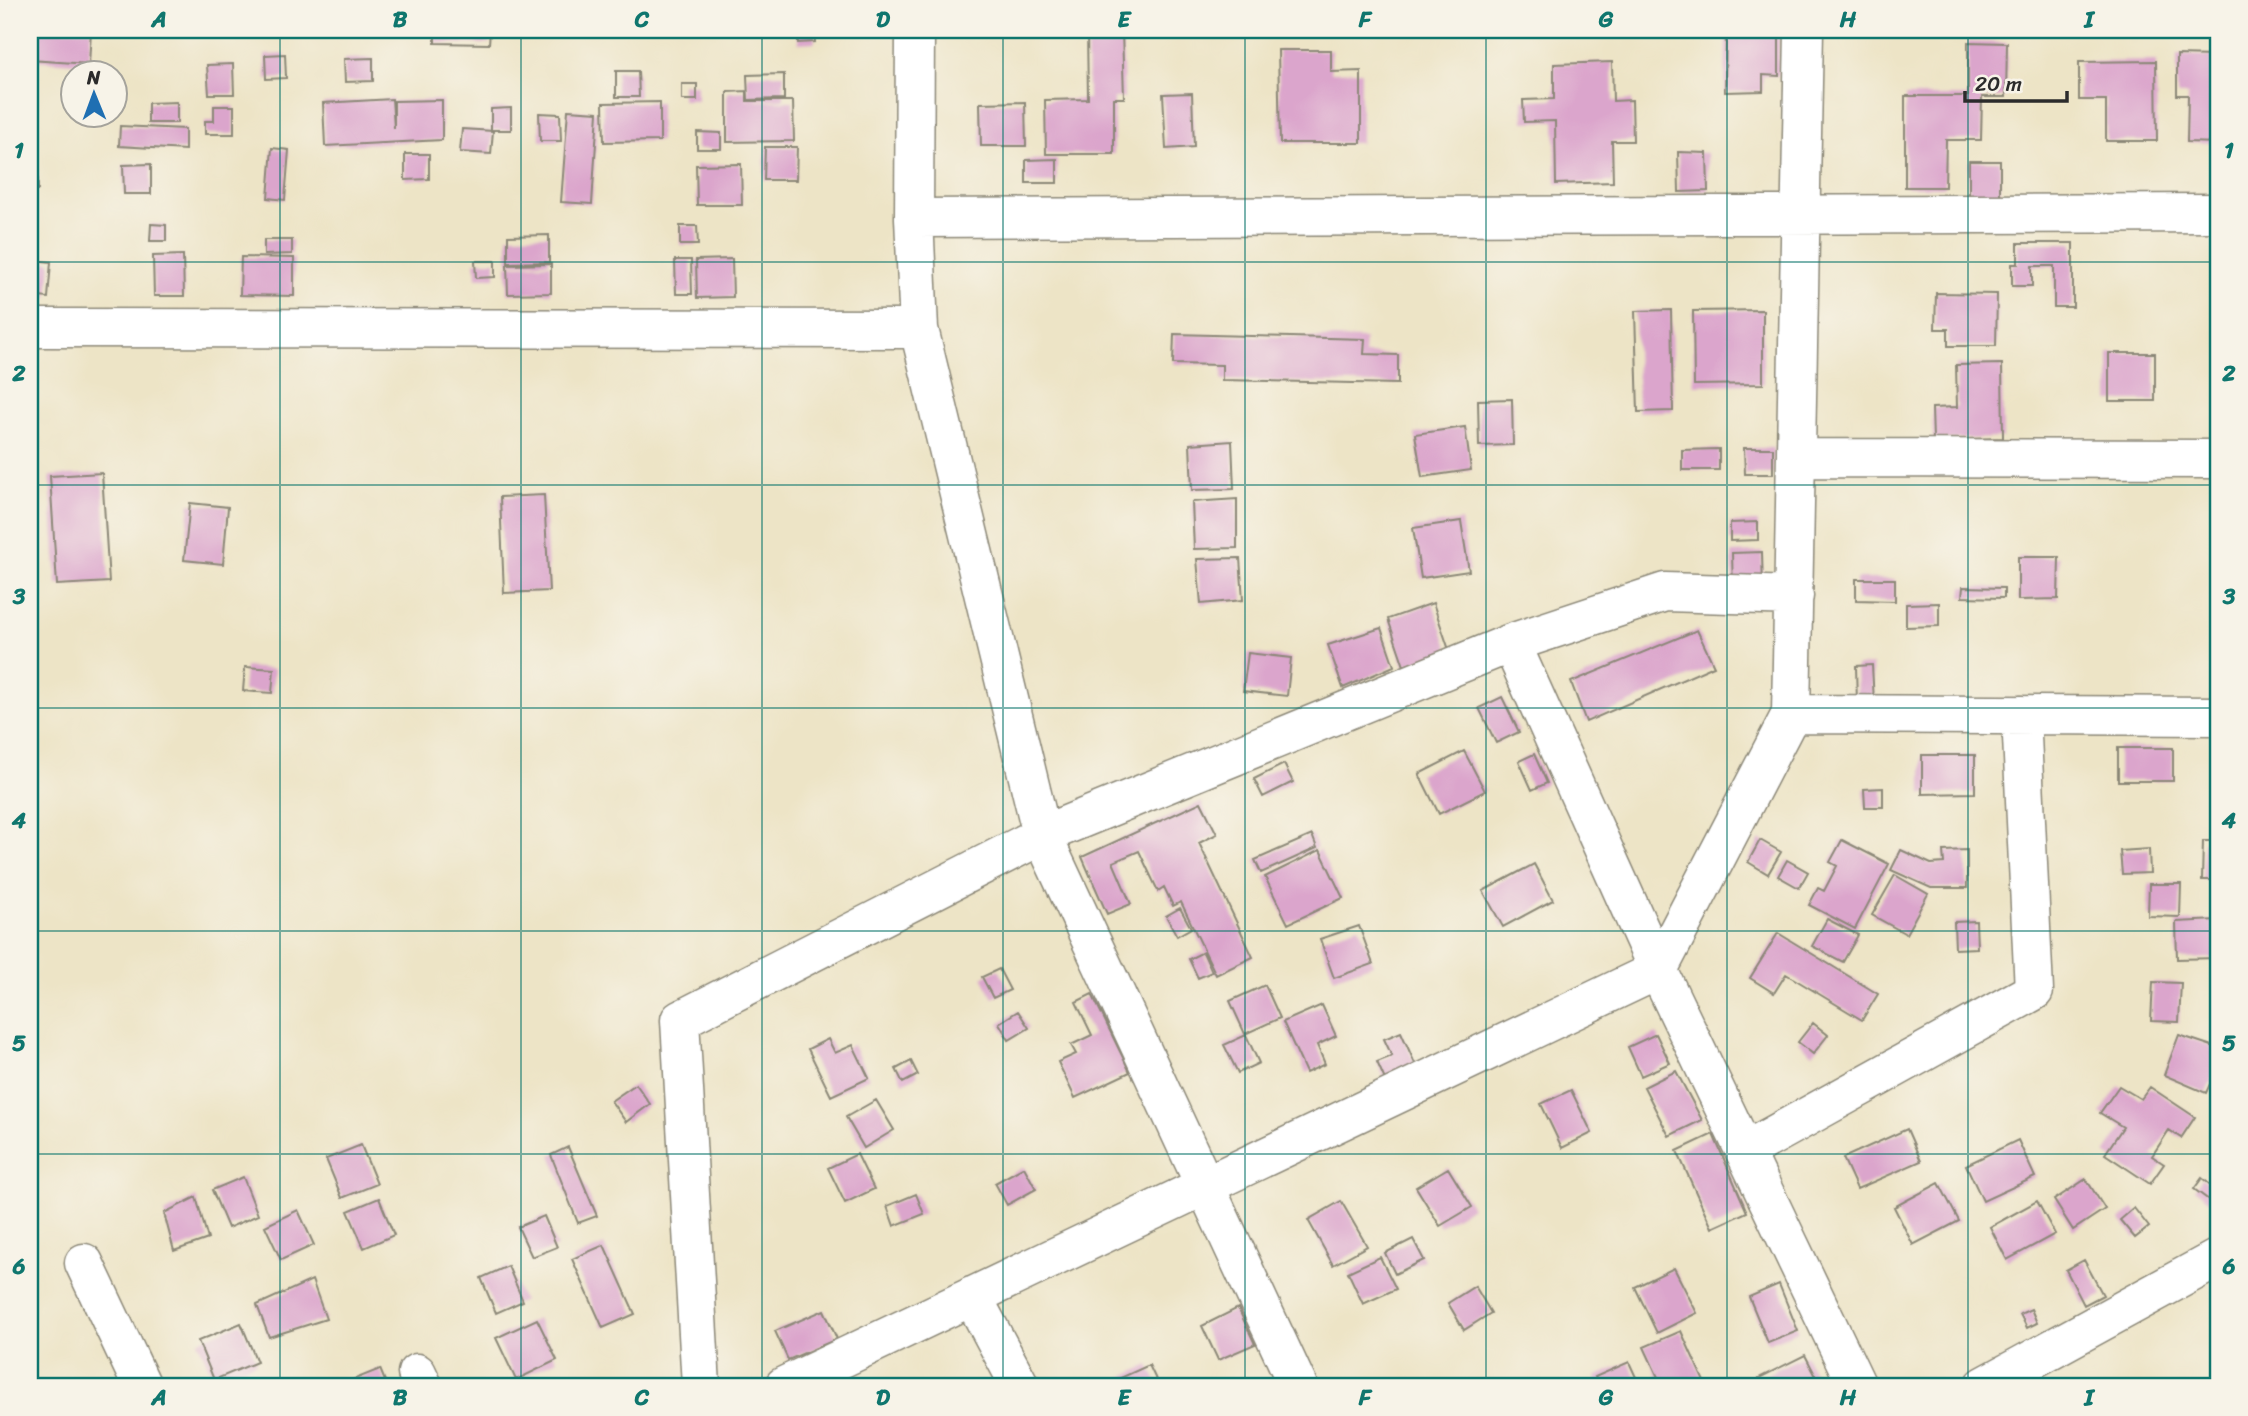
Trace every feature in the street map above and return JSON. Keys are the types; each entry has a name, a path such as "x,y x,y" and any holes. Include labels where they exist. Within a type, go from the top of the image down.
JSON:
{"street":[{"path":"915,30 914,218 919,329 1042,835 1298,1386"},
{"path":"784,1386 1658,970 1791,714 1804,30"},
{"path":"914,218 1801,212 2218,213"},
{"path":"30,328 919,329"},
{"path":"1796,458 2218,459"},
{"path":"701,1386 680,1020 1042,835 1511,643 1665,593 1794,596"},
{"path":"1511,643 1658,970 1857,1386"},
{"path":"1791,714 2218,716"},
{"path":"1745,1151 2034,991 2021,715"},
{"path":"1984,1386 2218,1258"},
{"path":"84,1263 142,1386"},
{"path":"972,1296 1020,1386"}],"building":[{"path":"30,30 91,30 89,60 30,60"},
{"path":"435,30 490,30 489,44 435,43"},
{"path":"496,30 541,30 541,34 496,33"},
{"path":"561,30 593,30 593,32 561,33"},
{"path":"798,30 814,30 815,42 798,43"},
{"path":"1087,30 1122,30 1124,98 1114,98 1114,154 1046,154 1045,100 1088,99"},
{"path":"1726,30 1779,30 1779,76 1763,75 1763,91 1725,92"},
{"path":"1968,42 2007,43 2006,97 1982,97 1981,140 1946,140 1945,187 1905,187 1905,96 1968,96"},
{"path":"1278,50 1331,50 1331,72 1361,71 1361,143 1280,143"},
{"path":"285,54 286,78 266,79 265,55"},
{"path":"2177,55 2214,56 2218,143 2187,142 2188,95 2177,95"},
{"path":"373,58 373,81 345,82 344,59"},
{"path":"2156,61 2157,141 2106,141 2106,100 2079,100 2079,62"},
{"path":"1612,62 1613,101 1632,100 1633,141 1612,141 1613,182 1556,184 1555,121 1524,122 1523,100 1554,99 1554,64"},
{"path":"233,64 234,94 209,94 207,65"},
{"path":"616,71 638,71 639,97 616,97"},
{"path":"784,74 784,99 748,100 747,75"},
{"path":"682,84 697,84 697,100 682,100"},
{"path":"747,91 747,101 793,101 794,141 727,142 727,92"},
{"path":"1192,93 1194,147 1166,149 1163,94"},
{"path":"392,99 394,128 394,101 442,100 442,140 325,146 323,103"},
{"path":"177,102 177,123 148,123 148,103"},
{"path":"660,102 660,141 604,142 603,103"},
{"path":"1025,102 1026,146 981,146 980,103"},
{"path":"214,106 234,106 234,134 205,134 205,121 214,121"},
{"path":"511,108 511,130 491,130 491,109"},
{"path":"568,110 598,112 592,204 561,202"},
{"path":"539,113 560,114 561,141 540,141"},
{"path":"130,126 185,129 185,150 119,146 120,130 130,130"},
{"path":"462,129 493,131 491,154 460,152"},
{"path":"697,132 721,133 721,149 697,149"},
{"path":"765,147 797,147 796,180 764,180"},
{"path":"272,148 289,150 285,200 268,198"},
{"path":"1678,152 1707,153 1708,191 1679,192"},
{"path":"37,153 38,190 30,190 30,154"},
{"path":"405,154 429,154 429,179 405,180"},
{"path":"1057,159 1057,183 1026,183 1026,160"},
{"path":"1969,161 2000,161 2000,197 1969,197"},
{"path":"151,164 151,194 124,194 123,165"},
{"path":"741,164 742,205 697,205 696,165"},
{"path":"151,224 166,225 166,241 150,241"},
{"path":"680,226 697,226 698,245 680,245"},
{"path":"549,235 549,262 508,263 508,236"},
{"path":"264,240 292,240 292,254 264,255"},
{"path":"2018,243 2073,243 2073,307 2054,307 2054,266 2032,266 2032,286 2012,286 2012,264 2018,264"},
{"path":"183,255 184,296 154,296 153,256"},
{"path":"241,257 294,258 294,296 240,295"},
{"path":"732,259 733,297 697,298 696,260"},
{"path":"32,260 51,262 48,298 30,296"},
{"path":"675,260 691,260 692,294 676,294"},
{"path":"475,261 495,261 495,277 476,278"},
{"path":"551,264 551,293 508,294 507,265"},
{"path":"1936,293 1997,294 1996,346 1948,346 1948,329 1935,329"},
{"path":"1671,310 1673,411 1638,412 1635,311"},
{"path":"1763,310 1763,384 1694,385 1693,311"},
{"path":"1174,334 1365,339 1364,354 1398,355 1398,384 1222,380 1222,365 1173,364"},
{"path":"2109,353 2155,353 2155,401 2109,401"},
{"path":"2002,364 2003,438 1933,440 1932,408 1957,407 1956,365"},
{"path":"1512,399 1513,445 1479,446 1478,400"},
{"path":"1465,427 1471,470 1422,477 1415,434"},
{"path":"1232,441 1234,489 1192,490 1190,444"},
{"path":"1744,448 1773,448 1773,474 1745,474"},
{"path":"1719,449 1719,470 1682,470 1682,450"},
{"path":"102,473 109,582 57,585 50,476"},
{"path":"544,495 549,591 504,593 500,497"},
{"path":"1237,499 1237,548 1194,549 1192,502"},
{"path":"190,503 228,507 223,564 184,560"},
{"path":"1461,521 1469,571 1421,578 1413,528"},
{"path":"1758,522 1758,540 1730,541 1730,523"},
{"path":"1762,552 1763,589 1733,590 1732,553"},
{"path":"2018,557 2059,557 2058,599 2018,600"},
{"path":"1240,558 1243,600 1201,604 1197,559"},
{"path":"1856,579 1895,579 1895,601 1856,600"},
{"path":"1963,587 2004,588 2004,598 1962,597"},
{"path":"1433,603 1449,650 1404,666 1388,619"},
{"path":"1939,603 1939,626 1906,627 1906,604"},
{"path":"1381,628 1394,666 1343,688 1328,645"},
{"path":"1697,630 1714,666 1586,722 1571,682"},
{"path":"1248,653 1291,658 1287,696 1243,691"},
{"path":"1872,665 1874,702 1857,703 1856,666"},
{"path":"245,667 274,669 272,693 243,691"},
{"path":"1502,697 1519,732 1496,743 1479,708"},
{"path":"2118,748 2173,748 2173,781 2118,781"},
{"path":"1464,751 1485,791 1439,814 1419,774"},
{"path":"1534,754 1547,783 1532,790 1519,761"},
{"path":"1922,755 1975,755 1975,793 1922,794"},
{"path":"1284,764 1293,782 1263,797 1254,779"},
{"path":"1883,788 1883,807 1865,807 1864,789"},
{"path":"1201,802 1217,834 1199,843 1253,957 1216,975 1181,902 1173,906 1164,887 1158,891 1139,851 1113,862 1131,904 1107,914 1082,857"},
{"path":"1312,835 1317,848 1261,873 1255,860"},
{"path":"1760,840 1781,852 1768,874 1748,862"},
{"path":"1842,840 1889,864 1855,929 1809,905 1818,888 1824,891 1837,866 1830,862"},
{"path":"2203,841 2218,841 2218,880 2202,880"},
{"path":"2149,849 2150,873 2122,874 2120,851"},
{"path":"1320,850 1343,898 1288,924 1265,877"},
{"path":"1901,850 1931,864 1944,863 1943,851 1967,850 1967,888 1931,888 1891,870"},
{"path":"1787,860 1808,872 1799,888 1778,876"},
{"path":"1534,864 1553,900 1503,927 1483,891"},
{"path":"1895,875 1928,894 1906,934 1872,915"},
{"path":"2149,884 2181,884 2180,917 2148,916"},
{"path":"1180,908 1191,928 1177,936 1166,916"},
{"path":"1827,919 1858,935 1843,962 1812,946"},
{"path":"2218,920 2218,958 2177,959 2176,922"},
{"path":"1976,921 1977,948 1955,949 1954,922"},
{"path":"1359,926 1373,964 1334,978 1320,939"},
{"path":"1778,933 1878,994 1862,1020 1786,974 1774,993 1750,978"},
{"path":"1203,952 1212,972 1198,978 1189,959"},
{"path":"999,969 1010,990 993,998 982,977"},
{"path":"2153,982 2181,983 2179,1022 2151,1021"},
{"path":"1265,985 1280,1018 1245,1034 1230,1001"},
{"path":"1092,994 1130,1072 1075,1098 1058,1062 1076,1054 1071,1045 1092,1035 1076,1002"},
{"path":"1322,1005 1336,1036 1317,1045 1325,1064 1306,1073 1283,1022"},
{"path":"1018,1011 1029,1028 1009,1040 999,1023"},
{"path":"1813,1023 1828,1035 1813,1054 1798,1042"},
{"path":"1401,1032 1416,1066 1385,1080 1377,1062 1392,1056 1384,1039"},
{"path":"1656,1034 1670,1063 1641,1076 1628,1047"},
{"path":"1246,1035 1259,1063 1238,1073 1224,1045"},
{"path":"2179,1035 2218,1048 2218,1066 2206,1093 2164,1075"},
{"path":"828,1039 835,1053 853,1045 869,1078 831,1096 808,1049"},
{"path":"911,1061 918,1075 903,1083 896,1069"},
{"path":"1676,1071 1702,1120 1669,1136 1644,1087"},
{"path":"636,1084 650,1104 626,1122 611,1101"},
{"path":"2119,1086 2141,1099 2150,1087 2195,1117 2181,1138 2169,1130 2152,1156 2164,1164 2150,1184 2105,1154 2123,1127 2100,1113"},
{"path":"1571,1090 1592,1133 1562,1148 1541,1104"},
{"path":"876,1100 894,1130 864,1148 846,1117"},
{"path":"1907,1129 1921,1161 1857,1189 1843,1158"},
{"path":"1713,1134 1747,1212 1712,1228 1677,1151"},
{"path":"2018,1140 2035,1177 1983,1201 1966,1165"},
{"path":"361,1145 377,1184 342,1198 326,1159"},
{"path":"568,1147 597,1216 578,1223 551,1155"},
{"path":"857,1154 874,1189 845,1203 828,1168"},
{"path":"1024,1167 1036,1189 1007,1205 995,1183"},
{"path":"1448,1168 1472,1207 1440,1226 1416,1187"},
{"path":"243,1177 258,1215 228,1228 212,1190"},
{"path":"2202,1178 2218,1191 2217,1206 2194,1189"},
{"path":"2086,1179 2105,1209 2073,1230 2054,1200"},
{"path":"1939,1183 1959,1221 1913,1245 1894,1207"},
{"path":"916,1194 924,1214 894,1226 887,1206"},
{"path":"196,1197 208,1239 174,1251 164,1213"},
{"path":"379,1198 394,1235 364,1248 348,1211"},
{"path":"1341,1201 1367,1246 1333,1265 1308,1220"},
{"path":"2037,1201 2055,1234 2007,1260 1990,1227"},
{"path":"2134,1208 2149,1227 2135,1238 2120,1220"},
{"path":"298,1210 314,1245 281,1260 265,1226"},
{"path":"544,1216 557,1247 532,1257 518,1227"},
{"path":"1413,1239 1424,1260 1395,1274 1385,1253"},
{"path":"604,1245 635,1314 603,1328 572,1259"},
{"path":"1380,1257 1396,1289 1363,1304 1348,1272"},
{"path":"2084,1260 2103,1295 2084,1305 2066,1270"},
{"path":"508,1266 523,1301 496,1313 481,1278"},
{"path":"1674,1268 1697,1313 1657,1333 1635,1287"},
{"path":"312,1280 326,1319 269,1337 257,1305"},
{"path":"1779,1284 1798,1331 1768,1343 1749,1297"},
{"path":"1475,1286 1491,1313 1464,1330 1448,1303"},
{"path":"1238,1308 1255,1344 1218,1360 1202,1326"},
{"path":"2031,1309 2037,1323 2027,1328 2020,1314"},
{"path":"824,1310 837,1339 788,1360 775,1331"},
{"path":"537,1319 557,1360 516,1380 496,1338"},
{"path":"241,1323 257,1362 214,1380 198,1341"},
{"path":"1681,1331 1706,1386 1662,1386 1644,1347"},
{"path":"1805,1355 1821,1386 1763,1386 1759,1378"},
{"path":"1629,1362 1640,1386 1600,1386 1595,1377"},
{"path":"1149,1365 1159,1386 1103,1386"},
{"path":"380,1369 387,1386 352,1386 350,1381"}]}
